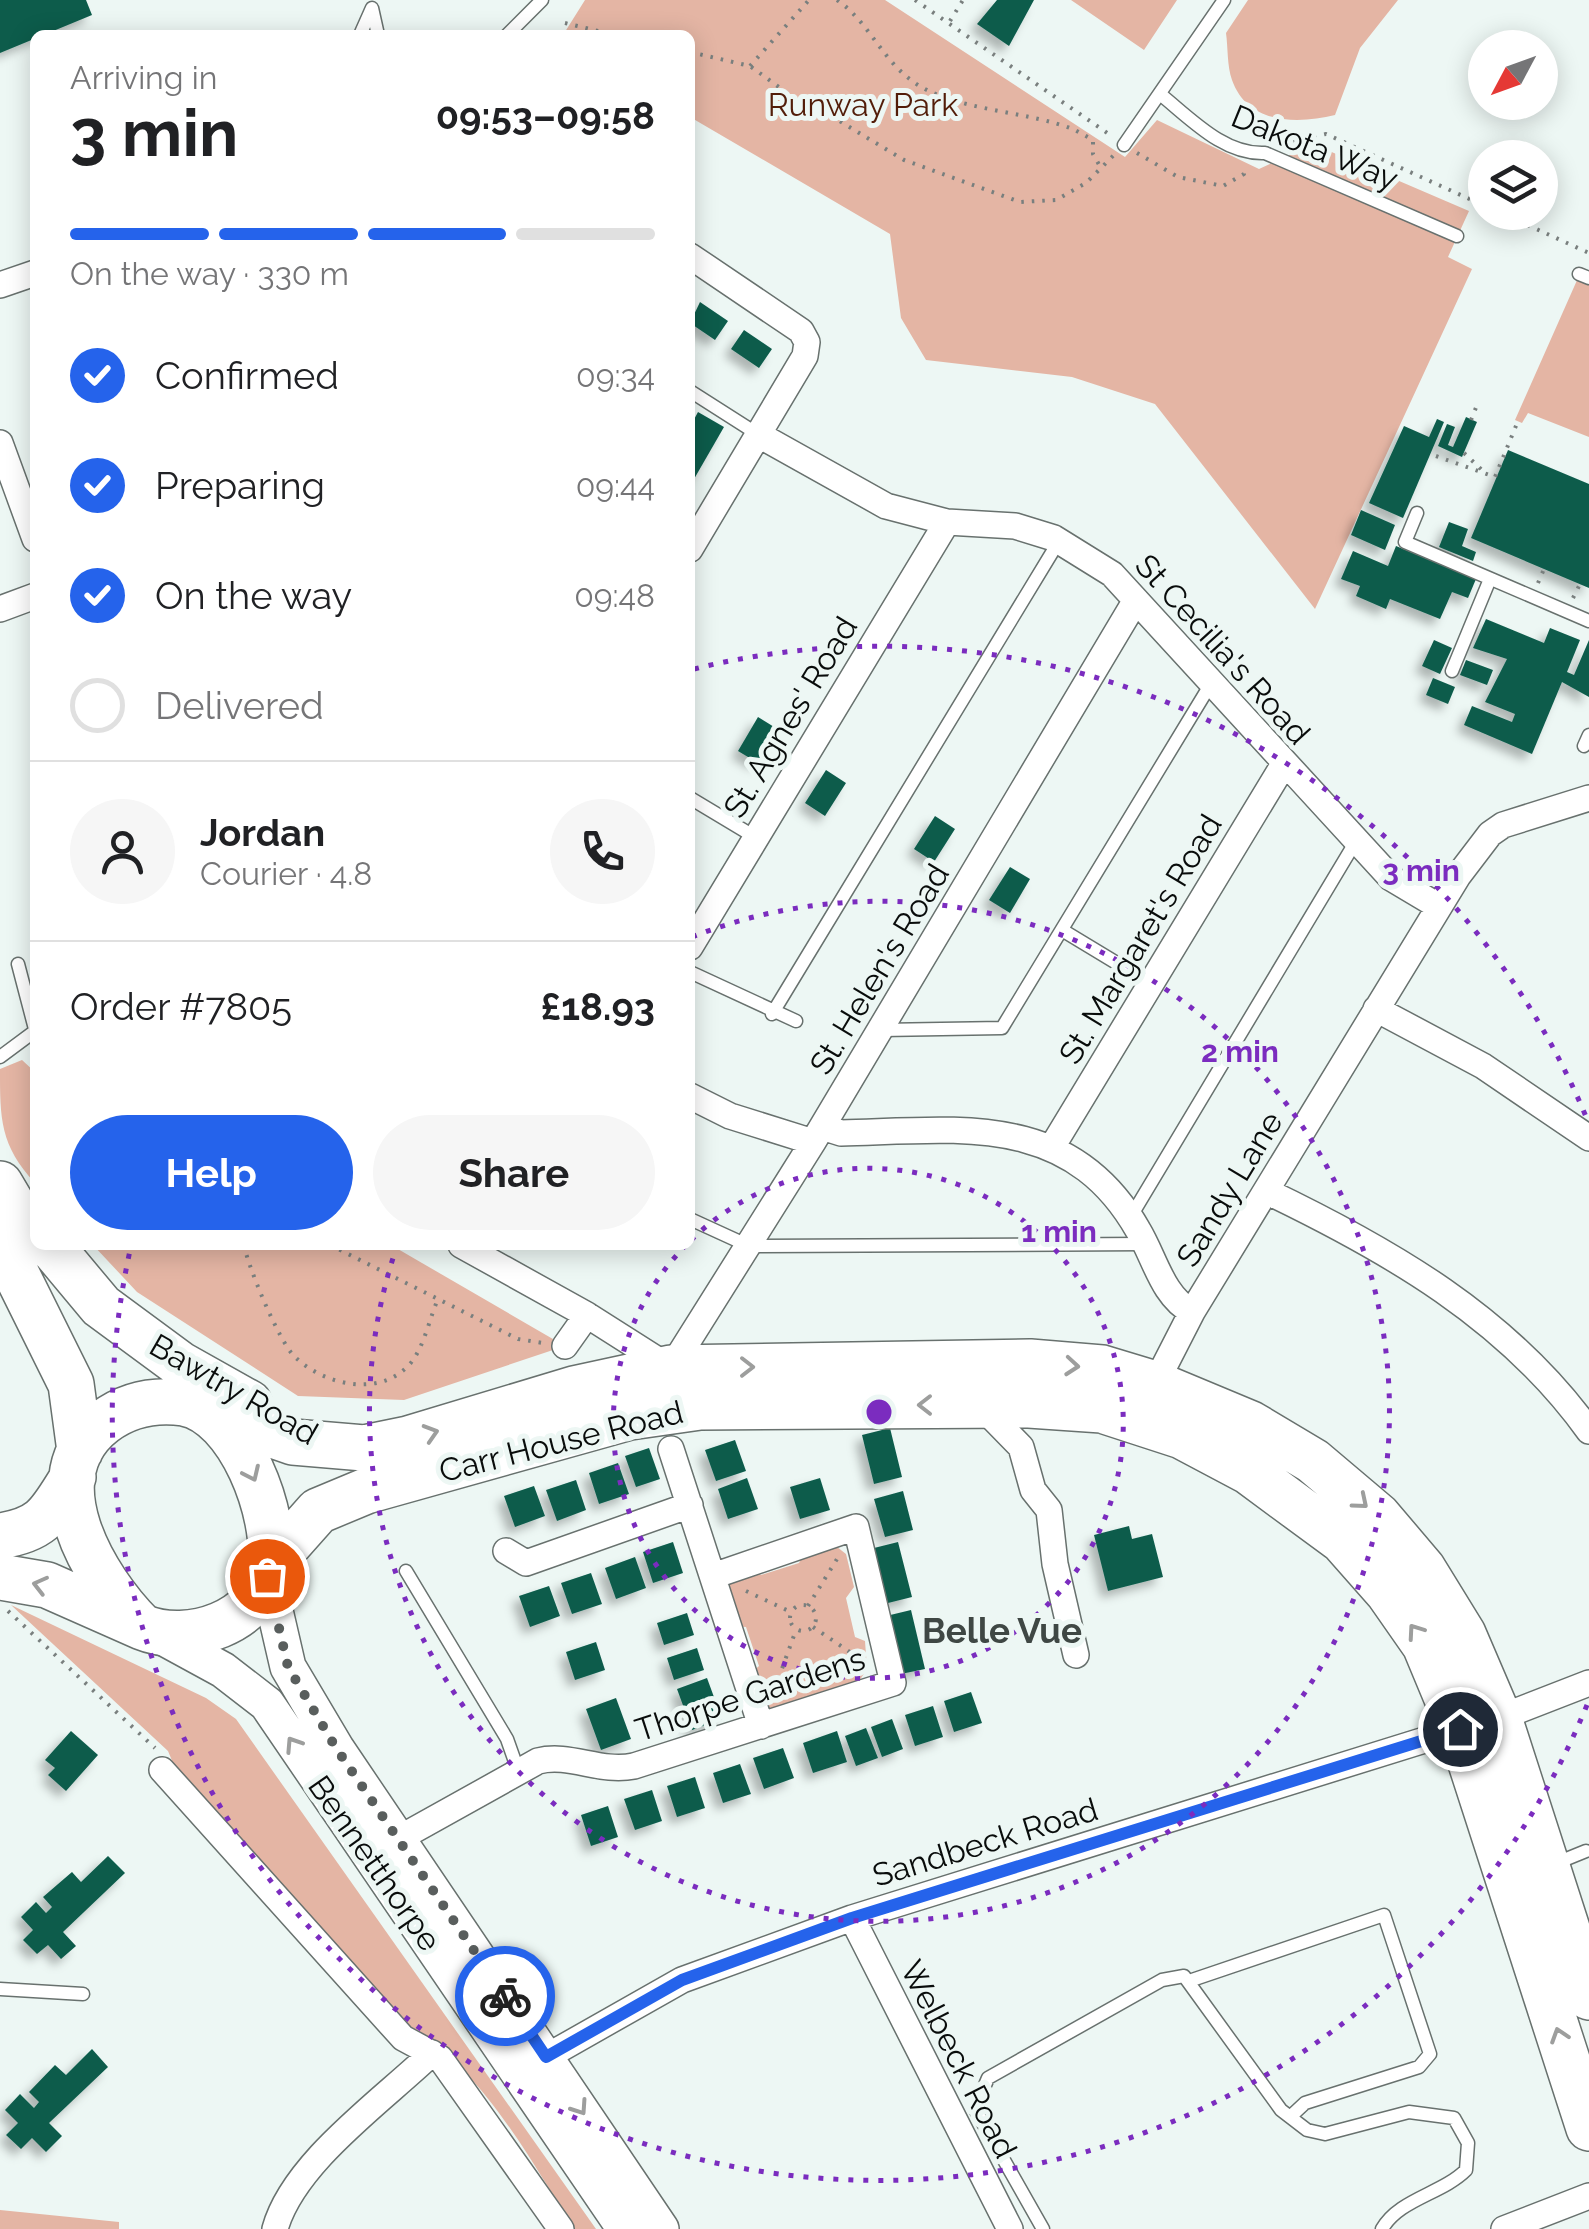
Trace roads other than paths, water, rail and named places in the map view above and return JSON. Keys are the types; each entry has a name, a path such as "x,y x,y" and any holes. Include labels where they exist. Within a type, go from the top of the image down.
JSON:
{"highway":[{"name":"Bawtry Road","path":"0,1185 30,1221"},
{"name":"Bawtry Road","path":"0,1185 30,1234"},
{"path":"0,1240 71,1384 77,1450 74,1513 88,1554 111,1596 150,1630"},
{"name":"Bawtry Road","path":"40,1250 80,1318 128,1361 199,1408"},
{"name":"Bawtry Road","path":"54,1250 101,1306 181,1366 335,1447"},
{"name":"Carr House Road","path":"199,1408 292,1442 364,1448 408,1440 574,1389 671,1368 1030,1362 1102,1368 1147,1402"},
{"path":"0,1536 27,1532 46,1519 77,1450 94,1430 112,1416 148,1402 199,1408 237,1444 257,1482 268,1524 268,1571 250,1604 228,1622 201,1633 150,1630 46,1585 0,1577"},
{"name":"Carr House Road","path":"268,1571 318,1510 366,1490 630,1417 700,1407 980,1405 1102,1410 1147,1402 1251,1424 1313,1461 1378,1516 1423,1569 1464,1634 1480,1723 1589,2128"},
{"name":"Carr House Road","path":"1480,1723 1566,1859 1589,1997"}],"street":[{"path":"695,259 801,331 807,342 805,356 695,541"},
{"path":"0,285 30,275"},
{"name":"St Cecilia's Road","path":"759,434 886,506 947,522 1015,526 1058,540 1112,574 1391,878 1438,906"},
{"path":"0,443 30,525"},
{"name":"St. Agnes' Road","path":"695,939 947,522"},
{"path":"0,609 30,598"},
{"name":"St. Helen's Road","path":"671,1368 818,1135 1136,600"},
{"name":"St. Margaret's Road","path":"1052,1148 1284,764"},
{"name":"Sandy Lane","path":"1147,1402 1192,1312 1438,906 1490,834 1503,824 1589,798"},
{"path":"1376,1008 1483,1066 1589,1138"},
{"path":"695,1098 730,1116 818,1135 985,1130 1052,1148 1093,1175 1130,1218 1172,1298 1192,1312"},
{"path":"1266,1191 1403,1261 1467,1308 1524,1356 1589,1432"},
{"path":"470,1250 586,1314 671,1368 700,1407"},
{"path":"566,1346 586,1314"},
{"path":"980,1405 1021,1447 1033,1490 1049,1510 1055,1564 1076,1654"},
{"path":"1021,1447 1033,1426 1054,1407"},
{"path":"671,1449 761,1726"},
{"path":"506,1551 526,1562 690,1505"},
{"name":"Thorpe Gardens","path":"398,1838 518,1770 553,1757 612,1770 894,1683 856,1527 712,1576"},
{"name":"Bennetthorpe","path":"268,1571 288,1667 661,2229"},
{"name":"Bennetthorpe","path":"150,1630 223,1670 267,1704 625,2229"},
{"name":"Sandbeck Road","path":"546,2057 682,1980 852,1918 1480,1723 1589,1684"},
{"path":"162,1770 403,2038 440,2058 561,2229"},
{"name":"Welbeck Road","path":"852,1918 1010,2229"},
{"path":"275,2229 282,2202 305,2173 432,2054"},
{"path":"1504,2229 1589,2196"}],"lane":[{"path":"513,30 542,0"},
{"path":"1124,145 1224,0"},
{"path":"362,30 374,4"},
{"path":"374,4 377,30"},
{"name":"Dakota Way","path":"1160,94 1209,133 1245,154 1265,153 1457,236"},
{"path":"695,395 759,434"},
{"path":"1417,513 1405,542 1589,621"},
{"path":"772,1014 1058,540"},
{"path":"1452,670 1490,579"},
{"path":"881,1030 1002,1028 1212,682"},
{"path":"695,801 755,837"},
{"path":"1130,1218 1356,840"},
{"path":"1062,930 1153,985"},
{"path":"18,964 30,1011"},
{"path":"695,975 796,1022"},
{"path":"0,1057 30,1034"},
{"path":"695,1221 748,1246 1146,1244"},
{"path":"0,1278 77,1450"},
{"path":"406,1571 507,1739 518,1770"},
{"path":"1189,1981 1384,1915 1430,2054 1419,2067 1304,2103 1290,2116"},
{"path":"1043,2229 976,2110 982,2088 988,2078 1162,1980 1184,1976 1290,2116 1307,2130 1326,2134 1409,2112 1454,2118 1468,2143 1466,2170 1453,2184 1390,2216 1382,2229"},
{"path":"0,1989 83,1994"}],"district":[{"name":"Belle Vue","path":"1002,1630"}],"park label":[{"name":"Runway Park","path":"863,104"}]}
